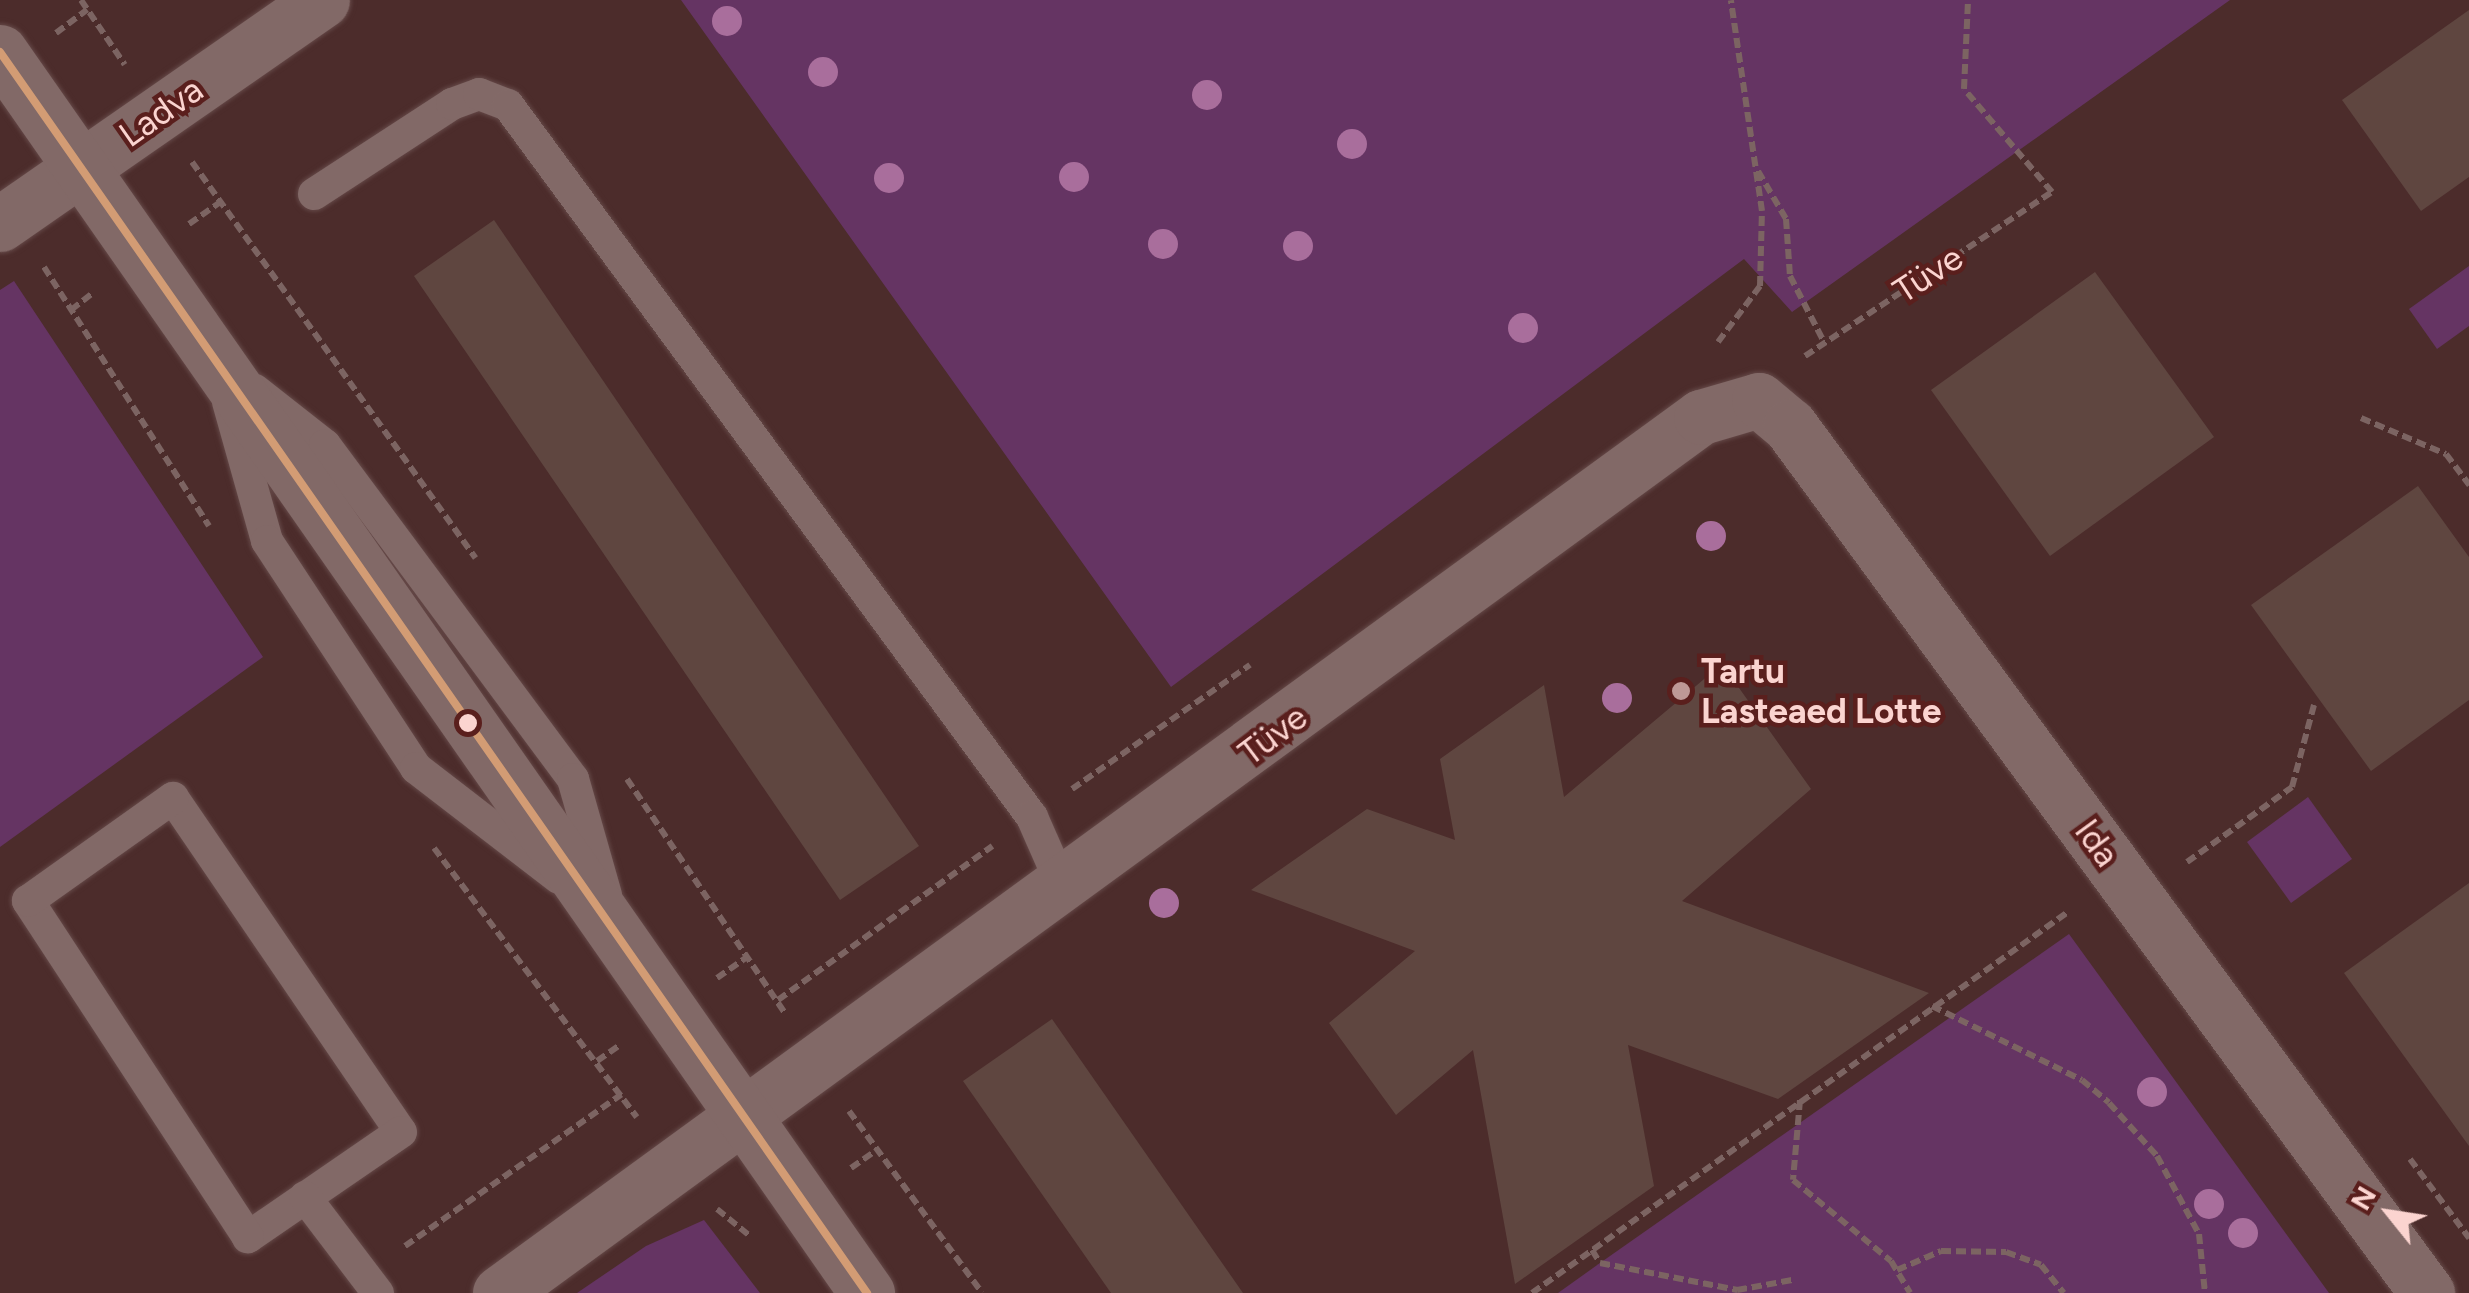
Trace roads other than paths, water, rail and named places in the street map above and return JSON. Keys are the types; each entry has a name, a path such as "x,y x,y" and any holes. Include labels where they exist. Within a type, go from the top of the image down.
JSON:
{"street":[{"name":"Ladva","path":"0,224 322,0"},
{"path":"0,52 612,920 867,1293"},
{"name":"Tüve","path":"500,1293 1064,890 1702,418 1759,400"},
{"name":"Ida","path":"1759,400 1790,426 2427,1293"}],"lane":[{"path":"314,194 452,104 478,94 508,105 1032,817 1064,890"},
{"path":"216,360 267,541 416,768 612,920"},
{"path":"173,798 401,1132 305,1197 248,1237 28,901 173,798"},
{"path":"305,1197 370,1284"}],"place":[{"name":"Tartu Lasteaed Lotte","path":"1681,691"}]}
